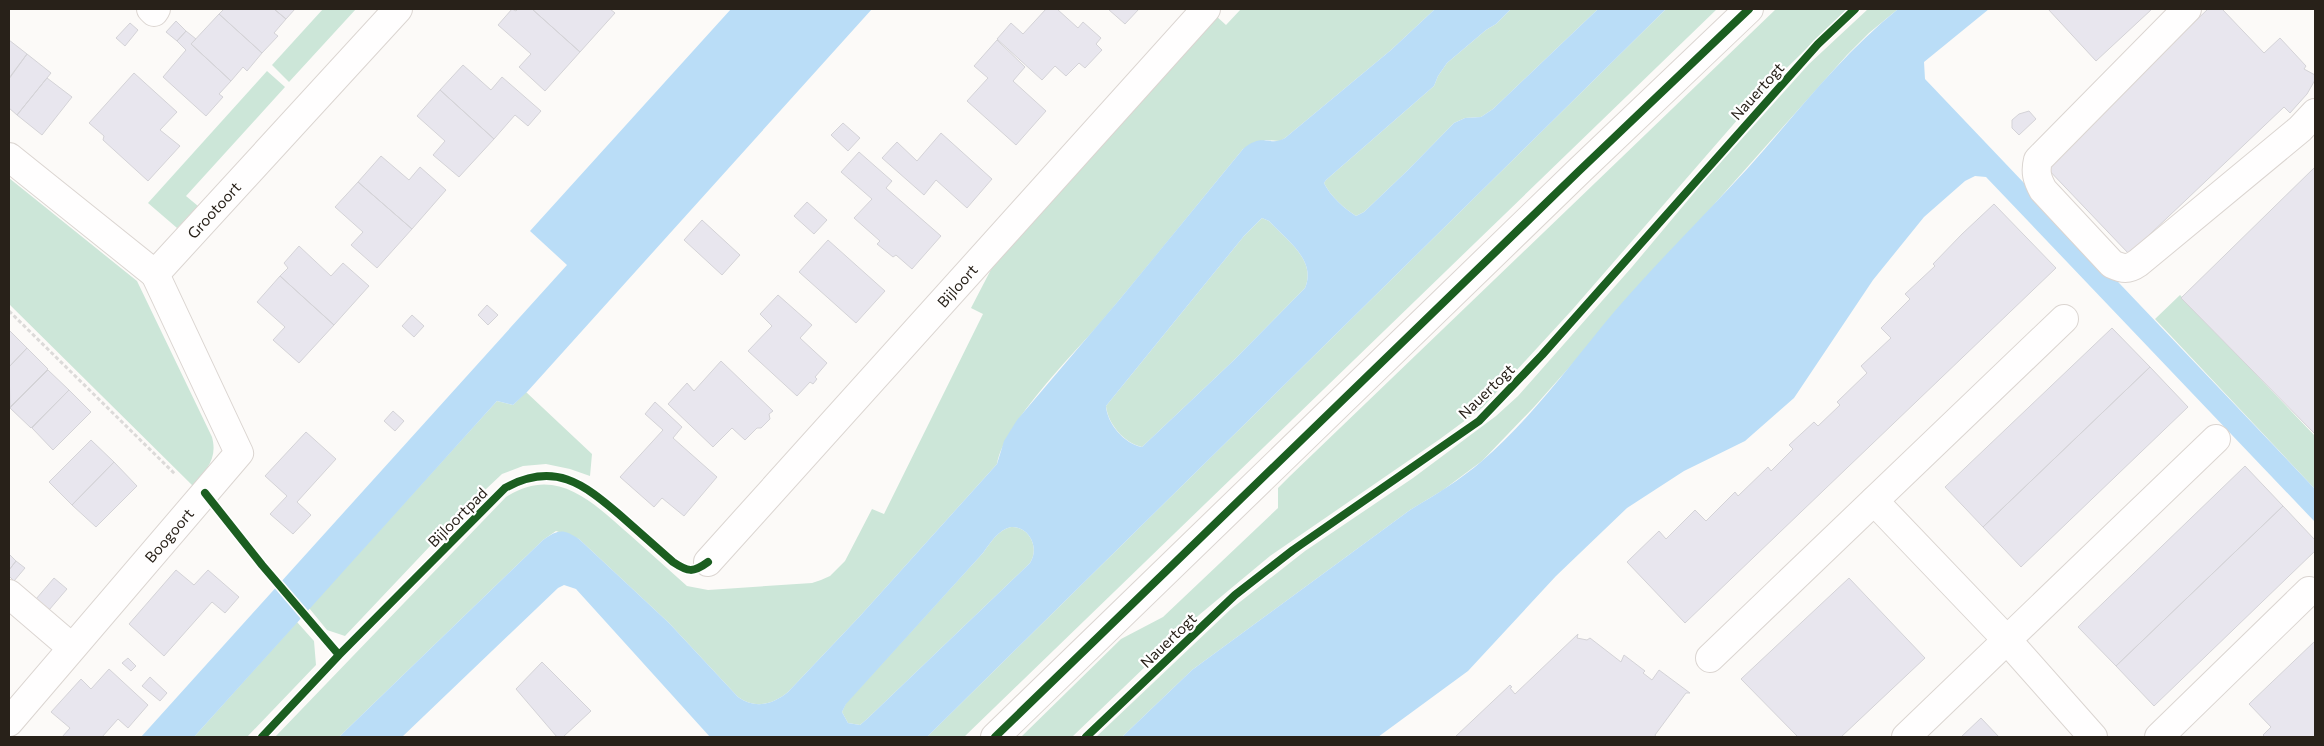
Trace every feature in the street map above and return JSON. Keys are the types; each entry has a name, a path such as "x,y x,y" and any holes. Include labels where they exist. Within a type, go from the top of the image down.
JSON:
{"street":[{"path":"151,9 154,12 156,9"},
{"name":"Grootoort","path":"155,274 398,9"},
{"name":"Bijloort","path":"708,562 1206,9"},
{"path":"995,737 1578,171 1749,9"},
{"path":"2187,9 2038,160 2037,180 2043,190 2112,264 2121,269 2130,269 2300,129 2315,112"},
{"path":"9,157 155,274"},
{"name":"Boogoort","path":"9,722 71,647 239,453 155,274"},
{"path":"1710,658 2064,319"},
{"path":"1906,737 2216,439"},
{"path":"1874,501 2007,640 2093,737"},
{"path":"2158,737 2309,591"},
{"path":"9,594 71,647"}],"path":[{"path":"9,311 200,498"}],"green space":[{"path":"323,9 356,9 289,82 272,65"},
{"path":"1241,9 1435,9 1391,50 1285,138 1280,141 1266,140 1243,149 1106,316 1043,387 1013,428 1002,447 997,464 860,616 788,692 776,700 763,704 751,703 738,697 669,623 579,539 556,531 543,540 339,737 275,737 506,497 524,488 542,485 558,486 588,500 687,586 708,590 812,583 830,576 845,561 872,509 884,514 983,314 971,308 998,256 1215,15 1226,25"},
{"path":"1511,9 1598,9 1493,109 1481,117 1465,118 1454,123 1364,212 1356,216 1343,206 1327,188 1324,183 1326,180 1434,86 1447,63 1486,30 1496,24"},
{"path":"1666,9 1717,9 964,737 927,737"},
{"path":"1776,9 1847,9 1759,95 1572,310 1482,408 1270,556 1199,615 1072,737 1021,737 1121,639 1163,617 1278,508 1278,488"},
{"path":"1868,9 1898,9 1869,33 1847,55 1534,407 1482,461 1443,490 1410,510 1192,670 1122,737 1096,737 1231,609 1305,551 1413,478 1496,416 1518,396 1632,267 1704,181 1809,64"},
{"path":"267,71 285,87 186,196 198,206 177,228 148,203"},
{"path":"9,178 137,281 212,437 213,452 210,464 193,486 9,304"},
{"path":"1262,218 1269,221 1298,251 1307,268 1308,278 1305,288 1234,360 1142,447 1135,445 1118,432 1107,413 1106,406 1244,236"},
{"path":"2180,295 2315,436 2315,489 2155,319"},
{"path":"526,392 592,454 590,476 546,464 523,466 502,474 467,507 345,636 327,630 309,608 497,401 513,405"},
{"path":"1011,527 1023,530 1031,539 1034,551 1030,563 867,719 860,725 848,723 842,712 846,703 983,553 995,537"},
{"path":"297,622 314,641 316,665 247,737 194,737"}],"water":[{"path":"731,9 872,9 527,392 513,405 497,401 194,737 141,737 567,265 530,231"},
{"path":"1435,9 1511,9 1496,24 1486,30 1447,63 1434,86 1326,180 1324,183 1334,197 1356,216 1364,212 1454,123 1465,118 1481,117 1493,109 1598,9 1666,9 927,737 710,737 576,589 564,585 558,588 402,737 339,737 543,540 557,532 569,533 579,539 669,623 738,697 744,701 757,704 776,700 788,692 860,616 997,464 1004,441 1017,420 1120,299 1243,149 1256,141 1275,141 1285,138 1391,50","holes":["1262,218 1269,221 1298,251 1307,268 1308,278 1305,288 1234,360 1142,447 1129,442 1113,426 1106,406 1244,236","1011,527 1023,530 1031,539 1034,551 1030,563 867,719 860,725 848,723 842,712 846,704 983,553 995,537"]},
{"path":"1898,9 1989,9 1924,62 1925,79 2315,489 2315,522 1986,177 1975,176 1965,181 1924,217 1873,280 1794,398 1745,441 1684,471 1627,508 1556,576 1468,671 1378,737 1122,737 1192,670 1410,510 1465,475 1482,461 1518,427 1630,293 1748,168 1838,65"}],"building":[{"path":"224,9 274,9 286,19 274,33 278,36 262,53 219,14"},
{"path":"274,9 295,9 286,19"},
{"path":"512,9 516,11 518,9 532,9 580,52 545,91 519,67 531,54 498,25"},
{"path":"532,9 610,9 615,13 580,52"},
{"path":"1046,9 1057,9 1078,28 1083,22 1101,38 1096,44 1102,50 1085,68 1079,63 1066,76 1055,66 1042,80 997,39 1011,23 1023,34"},
{"path":"1108,9 1139,9 1125,24"},
{"path":"2048,9 2152,9 2096,61"},
{"path":"2208,9 2222,9 2264,53 2280,38 2306,66 2304,69 2315,75 2315,80 2307,94 2290,113 2284,107 2129,254 2044,165"},
{"path":"219,14 262,53 247,71 243,67 231,81 191,44"},
{"path":"176,21 186,31 177,41 166,32"},
{"path":"130,23 138,30 125,46 116,38"},
{"path":"186,31 196,39 191,44 231,81 219,94 223,97 206,116 163,77 186,50 177,41"},
{"path":"9,40 27,54 9,78"},
{"path":"997,40 1025,67 1013,81 1046,111 1016,145 967,101 988,78 974,66"},
{"path":"27,54 51,73 17,115 9,108 9,79"},
{"path":"463,65 491,90 502,77 541,111 528,126 515,115 494,139 440,90"},
{"path":"134,73 177,112 160,130 180,146 148,181 103,140 104,136 89,123"},
{"path":"47,78 72,97 42,135 17,115"},
{"path":"440,90 494,139 459,177 433,155 445,141 417,116"},
{"path":"2029,111 2036,119 2019,135 2012,128 2012,120 2019,114"},
{"path":"843,123 860,138 848,151 831,135"},
{"path":"941,133 992,179 967,208 936,180 924,195 882,158 897,142 917,161"},
{"path":"859,152 892,181 886,188 941,236 912,269 896,255 893,257 877,244 880,241 854,218 872,199 841,172"},
{"path":"381,156 409,180 420,167 446,190 412,229 358,182"},
{"path":"2315,167 2315,434 2181,298"},
{"path":"358,182 412,229 377,268 351,245 363,232 335,207"},
{"path":"807,202 827,220 814,234 794,216"},
{"path":"1994,204 2056,268 1685,623 1627,562 1659,531 1666,539 1695,510 1706,521 1735,492 1738,496 1768,467 1771,471 1793,449 1789,445 1814,422 1818,426 1840,405 1837,402 1867,373 1861,366 1891,338 1881,328 1910,299 1905,294 1935,266 1933,264 1962,234"},
{"path":"702,220 740,255 722,275 684,240"},
{"path":"828,240 885,291 856,323 799,272"},
{"path":"299,246 331,276 343,263 369,286 334,325 280,276 288,268 284,263"},
{"path":"280,276 334,325 299,363 273,340 285,327 257,302"},
{"path":"778,295 812,325 800,338 827,363 815,377 817,379 813,384 810,382 797,396 748,351 772,326 760,314"},
{"path":"487,305 498,315 488,325 478,315"},
{"path":"412,315 424,326 414,337 402,326"},
{"path":"2112,328 2150,367 1983,527 1945,487"},
{"path":"9,330 27,348 9,367"},
{"path":"27,348 48,369 10,407 9,367"},
{"path":"721,361 773,411 769,414 770,419 745,440 732,428 713,447 668,404 687,383 694,391"},
{"path":"2150,367 2188,407 2021,567 1983,527"},
{"path":"48,370 69,390 31,428 10,408"},
{"path":"69,390 91,412 53,450 32,428"},
{"path":"655,402 682,427 673,438 717,477 684,516 662,498 654,507 620,477 663,430 645,414"},
{"path":"393,411 404,421 395,431 384,421"},
{"path":"306,432 336,459 297,502 311,515 293,534 270,514 287,496 265,476"},
{"path":"91,440 114,462 72,505 49,482"},
{"path":"114,462 137,486 96,527 72,505"},
{"path":"2245,466 2283,506 2116,666 2078,627"},
{"path":"2283,506 2315,540 2315,551 2154,706 2116,666"},
{"path":"9,554 16,561 9,570"},
{"path":"16,561 25,568 14,581 9,576 9,570"},
{"path":"176,570 194,585 208,570 239,597 225,613 212,602 164,656 129,624"},
{"path":"54,578 67,589 49,610 36,599"},
{"path":"1849,578 1925,658 1841,737 1798,737 1741,679"},
{"path":"1578,634 1577,638 1587,640 1590,638 1621,662 1624,655 1645,671 1643,673 1652,680 1659,670 1690,693 1686,693 1655,735 1656,737 1455,737 1510,685 1515,694"},
{"path":"2315,641 2315,737 2265,737 2263,735 2271,727 2249,704"},
{"path":"128,658 136,666 131,671 122,663"},
{"path":"542,662 591,711 563,737 557,737 516,689"},
{"path":"109,669 148,705 128,728 118,719 102,737 62,737 70,728 51,712 81,679 91,689"},
{"path":"150,677 167,693 160,701 142,686"},
{"path":"1981,718 1999,737 1961,737"}],"cycle path":[{"path":"995,737 1579,171 1749,9"},
{"name":"Nauertogt","path":"1086,737 1235,595 1293,550 1479,421 1542,355 1818,44 1855,9"},
{"name":"Bijloortpad","path":"262,737 339,655 505,488 522,480 538,476 553,476 581,486 607,504 678,565 690,570 708,562"},
{"path":"205,493 262,565 339,655"}]}
